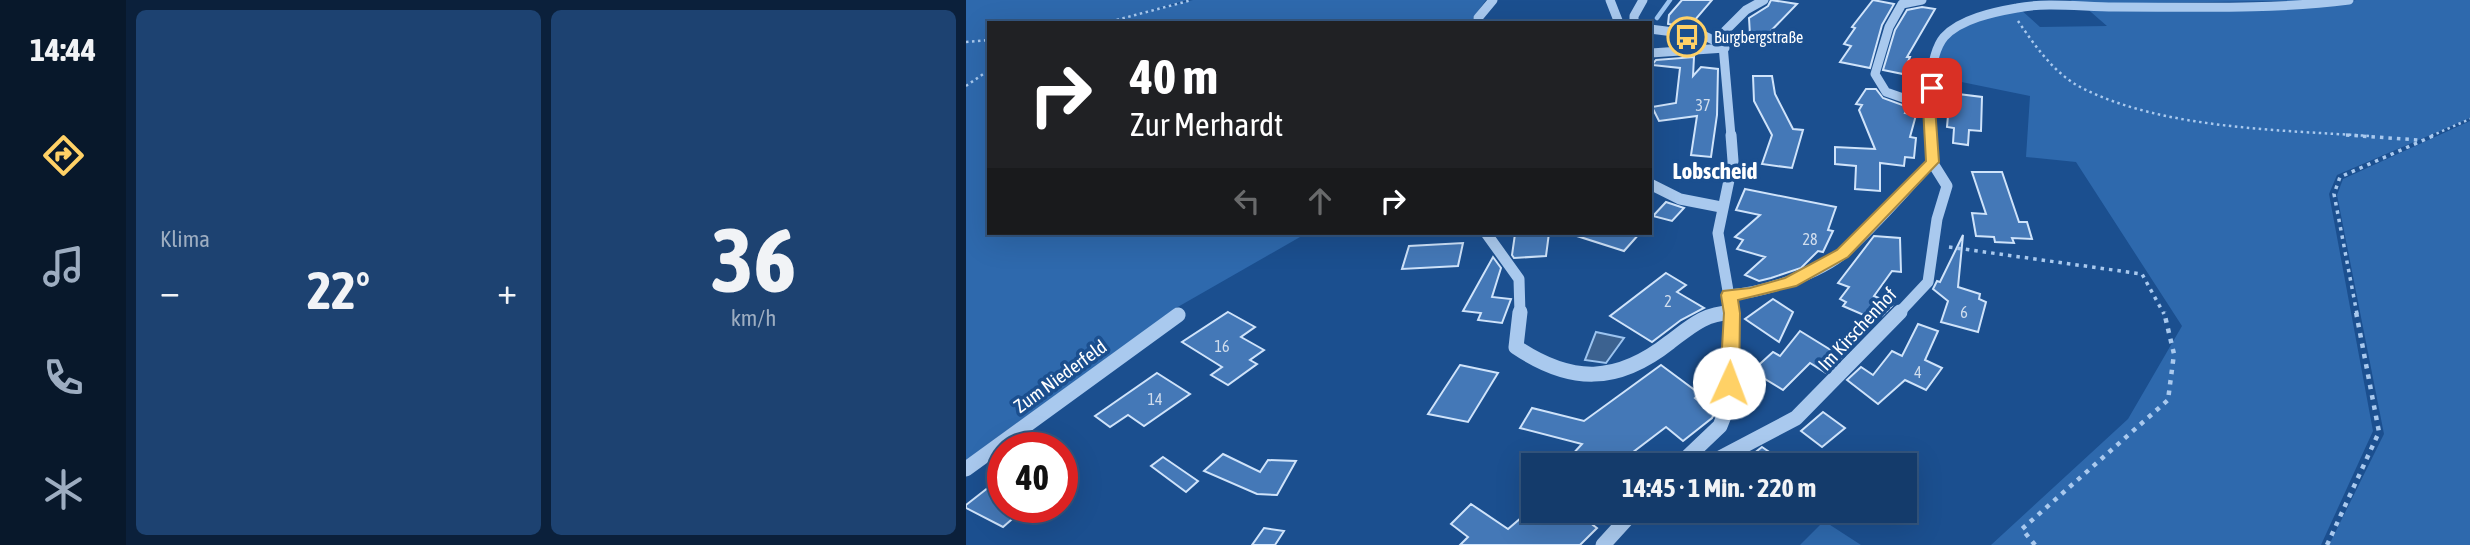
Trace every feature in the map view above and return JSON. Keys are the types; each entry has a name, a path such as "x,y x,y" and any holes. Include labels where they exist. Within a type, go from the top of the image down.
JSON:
{"street":[{"path":"1479,21 1478,18 1493,0"},
{"path":"1610,0 1618,21"},
{"path":"1634,21 1643,0"},
{"path":"1716,40 1746,10 1764,0"},
{"path":"1922,0 1902,4 1889,27 1875,74 1886,92 1929,107"},
{"name":"Im Kirschenhof","path":"1730,453 1796,418 1839,377 1928,282 1937,219 1947,186 1933,162 1929,107 1936,48 1945,36 1963,23 2019,7 2073,3 2236,7 2308,5 2349,0"},
{"path":"1652,29 1716,40 1725,48 1733,161 1721,207 1718,233 1732,313 1728,406 1720,425 1691,453"},
{"path":"1652,53 1725,48"},
{"path":"1729,295 1750,293 1790,282 1843,254 1933,162"},
{"path":"1652,185 1680,199 1721,207"},
{"path":"1487,235 1519,279 1520,311 1516,347 1539,365 1574,376 1612,373 1655,353 1714,313 1732,313"},
{"name":"Zum Niederfeld","path":"966,469 1178,315"},
{"path":"1603,545 1623,523"}],"path":[{"path":"1113,21 1192,0"},
{"path":"2002,11 2018,20 2042,57 2083,89 2143,110 2231,126 2420,140"},
{"path":"966,42 987,40"},
{"path":"966,86 987,71"},
{"path":"2327,545 2379,432 2333,194 2340,177 2470,119"},
{"path":"1934,244 2142,274 2163,308 2174,354 2168,400 2022,529 2035,545"}],"shaded area":[{"path":"966,0 1187,0 1142,13 1193,0 1486,0 1473,18 1474,21 987,21 987,235 1304,235 1176,308 1005,432 987,432 987,445 966,460"},
{"path":"2070,0 2344,0 2079,4"},
{"path":"2356,0 2470,0 2470,118 2337,175 2329,194 2373,431 2321,545 1991,545 2128,419 2182,326 2076,162 2026,157 2030,96 1937,77 1937,52 1943,40 1962,26 2020,9 2040,27 2107,26 2084,6 2340,4"},
{"path":"2470,121 2470,545 2329,545 2384,434 2337,195 2343,179"},
{"path":"1596,332 1624,338 1606,363 1585,360"},
{"path":"1822,523 1827,523 1861,545 1800,545"}],"building":[{"path":"1682,0 1712,0 1689,27 1668,24 1669,15"},
{"path":"1771,0 1797,4 1764,38 1750,35 1749,18 1768,6"},
{"path":"1873,0 1894,4 1882,25 1870,68 1840,62 1851,46 1844,44 1855,28 1852,27"},
{"path":"1922,7 1935,9 1907,57 1910,57 1903,74 1883,70 1895,30 1907,10"},
{"path":"1694,57 1693,76 1701,67 1718,69 1717,115 1711,157 1691,155 1697,116 1659,121 1652,107 1676,103 1680,68 1652,65 1656,60"},
{"path":"1753,76 1772,76 1775,94 1793,129 1803,130 1792,168 1762,164 1772,135 1754,101"},
{"path":"1866,89 1876,89 1883,98 1908,107 1905,113 1916,115 1910,137 1916,138 1914,158 1905,157 1904,166 1880,163 1880,191 1855,189 1856,166 1835,164 1835,147 1875,149 1859,110 1862,105 1856,104"},
{"path":"1950,93 1982,97 1981,131 1969,130 1968,145 1953,143 1954,128 1947,127"},
{"path":"1972,172 2002,172 2019,222 2027,222 2032,239 2012,238 2014,243 1995,242 1994,237 1976,236 1972,213 1986,214"},
{"path":"1745,189 1836,207 1828,230 1833,231 1823,252 1818,251 1801,268 1771,278 1759,281 1745,275 1765,257 1737,249 1743,240 1735,237 1760,215 1736,210"},
{"path":"1666,202 1684,208 1672,221 1653,216"},
{"path":"1515,235 1549,235 1546,256 1514,258 1512,255"},
{"path":"1577,235 1638,235 1624,251"},
{"path":"1963,235 1958,287 1980,294 1979,299 1986,302 1978,332 1941,322 1948,301 1933,289 1937,281 1940,282"},
{"path":"1874,236 1900,238 1901,272 1892,271 1874,296 1893,304 1892,306 1882,316 1869,311 1866,316 1843,306 1846,302 1840,299 1849,287 1838,283"},
{"path":"1463,243 1458,266 1402,269 1409,246"},
{"path":"1493,257 1501,268 1492,297 1511,299 1502,323 1478,320 1481,313 1463,311"},
{"path":"1666,273 1686,285 1677,292 1704,308 1681,320 1652,342 1610,316"},
{"path":"1773,299 1793,312 1779,342 1745,319"},
{"path":"1228,312 1255,327 1241,337 1264,350 1250,360 1257,364 1228,385 1211,375 1222,367 1182,342"},
{"path":"1918,324 1938,331 1925,360 1942,368 1926,390 1905,380 1878,404 1847,380 1861,367 1873,375 1892,351 1902,356"},
{"path":"1800,331 1842,357 1826,373 1810,363 1783,390 1752,371 1773,352 1780,356"},
{"path":"1460,365 1498,373 1468,422 1428,414"},
{"path":"1661,365 1700,394 1695,398 1714,414 1683,441 1666,427 1632,453 1574,453 1582,444 1520,428 1532,408 1584,421"},
{"path":"1157,373 1190,394 1144,426 1128,415 1110,427 1095,416"},
{"path":"1823,412 1845,428 1822,447 1801,431"},
{"path":"1762,447 1771,453 1754,453"},
{"path":"1223,454 1260,472 1268,460 1296,461 1277,495 1257,494 1204,471"},
{"path":"1163,457 1198,481 1186,492 1151,466"},
{"path":"987,489 987,519 966,508 966,505"},
{"path":"1471,504 1508,529 1521,518 1521,523 1595,523 1593,525 1597,528 1580,545 1460,545 1468,537 1451,524"},
{"path":"1264,528 1284,531 1275,545 1252,545"}],"waterway":[{"path":"1657,18 1670,0"}],"place":[{"name":"Burgbergstraße","path":"1687,37"}],"district":[{"name":"Lobscheid","path":"1715,171"}],"route":[{"path":"1729,383 1732,313 1729,295 1750,293 1790,282 1843,254 1933,162 1929,107 1932,88"}]}
